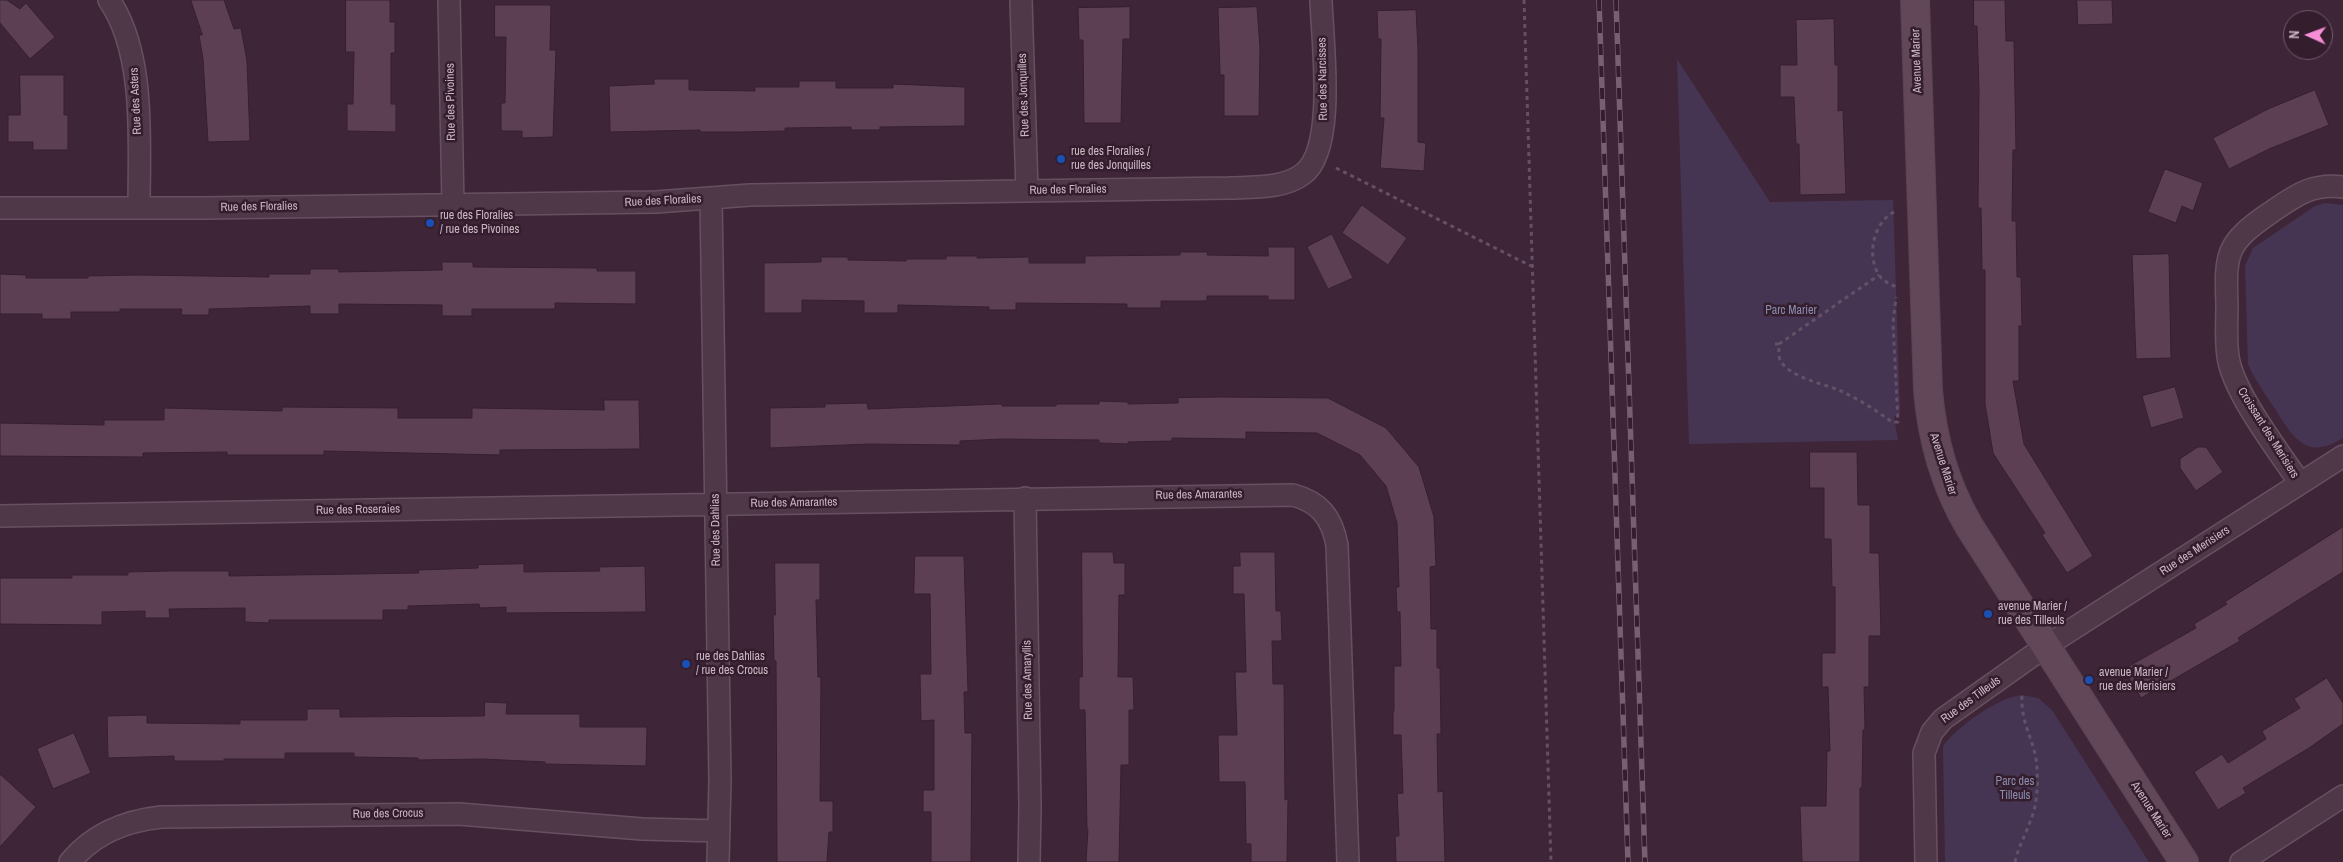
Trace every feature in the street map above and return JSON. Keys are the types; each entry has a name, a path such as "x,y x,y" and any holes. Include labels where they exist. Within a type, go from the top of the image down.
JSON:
{"street":[{"name":"Rue des Asters","path":"109,0 124,27 134,63 137,90 139,207"},
{"name":"Rue des Pivoines","path":"449,0 453,205"},
{"name":"Rue des Jonquilles","path":"1021,0 1028,190"},
{"name":"Rue des Narcisses","path":"1320,0 1324,110 1322,143 1326,163"},
{"name":"Avenue Marier","path":"1915,0 1927,381 1933,433 1941,464 1957,505 2184,862"},
{"name":"Rue des Floralies","path":"0,208 204,208 656,202 750,195 1259,187 1282,183 1326,163"},
{"name":"Croissant des Merisiers","path":"2300,483 2244,396 2232,373 2228,349 2226,270 2233,244 2250,227 2302,192 2317,186 2343,187"},
{"name":"Rue des Dahlias","path":"710,198 716,504 718,862"},
{"name":"Rue des Merisiers","path":"2046,646 2343,456"},
{"name":"Rue des Amarantes","path":"716,504 1280,494 1305,498 1324,511 1335,532 1338,545 1348,862"},
{"name":"Rue des Amaryllis","path":"1025,498 1030,807 1029,862"},
{"name":"Rue des Roseraies","path":"0,516 716,504"},
{"name":"Rue des Tilleuls","path":"1926,862 1924,753 1932,732 1943,719 2046,646"},
{"path":"2241,862 2343,796"},
{"name":"Rue des Crocus","path":"70,862 88,844 115,827 144,819 161,817 459,814 642,829 719,831"}],"path":[{"path":"1524,0 1551,862"},
{"path":"1326,163 1532,266"},
{"path":"1893,221 1893,212 1881,222 1875,234 1874,257 1879,275 1884,281 1896,287"},
{"path":"1879,275 1777,344 1779,358 1783,364 1793,371 1812,381 1845,393 1892,422 1898,422 1893,322 1896,280"},
{"path":"2015,862 2034,813 2038,790 2037,768 2033,747 2023,723 2022,694"}],"green space":[{"name":"Parc Marier","path":"1677,59 1770,202 1893,200 1900,413 1894,417 1898,440 1689,444"},
{"path":"2325,203 2343,205 2343,438 2321,447 2312,447 2296,438 2283,422 2248,364 2245,266 2253,248 2315,206"},
{"name":"Parc des Tilleuls","path":"2022,695 2038,698 2052,710 2149,862 1945,862 1943,746 1958,730 1979,714 2002,701"}],"building":[{"path":"0,0 7,0 20,9 26,3 55,37 30,59 0,23"},
{"path":"191,0 224,0 234,29 241,28 247,61 250,141 208,142 203,59 199,35 202,35"},
{"path":"346,0 390,0 390,22 395,22 395,53 391,53 391,104 396,104 396,132 347,131 347,104 353,104 354,52 346,52"},
{"path":"1974,0 2005,0 2006,41 2014,41 2016,150 2013,150 2012,221 2016,221 2017,277 2021,277 2022,326 2019,326 2019,381 2013,381 2024,444 2093,556 2067,573 2042,535 2045,533 1993,453 1985,404 1985,270 1982,270 1981,208 1978,208 1979,89 1977,26 1974,26"},
{"path":"2077,0 2112,0 2113,24 2078,25"},
{"path":"495,5 551,5 550,50 556,50 553,137 522,138 522,131 501,131 501,103 505,103 506,37 495,37"},
{"path":"1130,7 1130,39 1123,39 1121,123 1084,123 1083,40 1079,40 1078,8"},
{"path":"1257,7 1260,48 1259,116 1224,116 1224,75 1220,75 1218,8"},
{"path":"1416,10 1418,142 1426,143 1424,171 1380,168 1384,118 1380,118 1381,39 1378,39 1377,11"},
{"path":"1834,19 1835,65 1838,65 1838,111 1843,110 1846,194 1800,195 1799,144 1796,144 1794,97 1780,97 1780,65 1797,65 1796,20"},
{"path":"20,75 64,75 64,115 68,115 68,150 33,150 33,142 8,142 8,115 20,115"},
{"path":"654,79 689,79 689,90 755,91 755,87 799,87 799,81 836,81 836,88 893,88 893,84 965,87 965,126 880,127 880,130 851,130 851,127 785,128 785,131 742,132 700,132 700,130 610,132 609,86 654,84"},
{"path":"2315,90 2329,125 2269,149 2229,169 2213,138 2268,109"},
{"path":"2165,169 2203,183 2193,211 2182,206 2176,223 2148,212"},
{"path":"1362,205 1407,238 1388,265 1342,233"},
{"path":"1332,234 1353,278 1328,289 1307,247"},
{"path":"1268,247 1295,247 1295,300 1268,300 1268,296 1207,296 1207,301 1161,301 1161,308 1127,308 1127,304 1016,303 1016,310 989,310 989,307 898,305 898,313 864,313 864,301 802,300 802,313 764,313 764,263 821,262 821,257 848,257 848,260 906,261 906,259 946,259 946,256 977,256 977,258 1029,257 1029,263 1085,263 1085,256 1180,255 1180,252 1208,252 1207,255 1268,256"},
{"path":"2169,254 2171,358 2136,359 2132,255"},
{"path":"442,262 473,262 473,267 597,268 597,271 636,271 636,304 555,303 555,309 472,309 472,316 442,316 442,305 339,304 339,314 310,314 310,306 209,309 209,315 181,315 182,309 120,309 120,312 71,312 71,319 42,319 42,314 0,314 0,274 26,275 26,278 88,278 88,276 137,275 269,277 269,274 310,274 310,269 339,269 339,272 442,270"},
{"path":"2175,387 2184,418 2151,428 2142,396"},
{"path":"1178,398 1328,398 1386,428 1419,467 1434,517 1436,566 1430,567 1431,629 1437,629 1437,668 1440,668 1441,734 1437,734 1438,792 1443,791 1445,862 1396,862 1395,836 1399,836 1397,794 1403,793 1401,735 1393,735 1394,666 1401,666 1400,612 1397,612 1396,587 1399,587 1397,523 1386,486 1360,455 1317,433 1246,432 1246,439 1172,438 1172,441 1128,442 1128,444 1099,443 1099,440 1002,439 960,441 960,445 868,444 770,448 770,408 825,407 825,404 867,403 868,409 1002,404 1002,406 1056,406 1056,404 1099,404 1099,401 1128,402 1128,404 1178,403"},
{"path":"604,400 639,400 640,449 500,450 500,455 324,451 324,455 227,455 227,452 143,453 143,457 0,456 0,423 104,425 104,420 164,420 164,408 282,411 282,407 398,408 398,418 472,418 472,408 604,410"},
{"path":"2198,447 2206,447 2223,472 2196,491 2180,468 2180,459"},
{"path":"1810,452 1857,452 1858,505 1870,505 1870,553 1879,553 1881,636 1869,636 1869,687 1864,687 1865,730 1863,730 1862,788 1860,788 1860,862 1802,862 1800,806 1826,806 1827,751 1830,751 1828,687 1822,687 1822,653 1835,653 1835,587 1832,587 1831,539 1824,539 1824,488 1810,488"},
{"path":"2343,527 2343,572 2238,638 2240,641 2141,698 2124,669 2196,628 2194,624 2227,604 2225,602"},
{"path":"1082,552 1113,552 1114,563 1125,563 1125,595 1119,595 1118,677 1133,677 1134,710 1129,710 1129,765 1121,765 1119,862 1086,862 1088,829 1085,710 1079,710 1079,677 1082,677"},
{"path":"1240,552 1275,552 1276,611 1281,611 1282,641 1272,641 1273,684 1284,684 1285,800 1288,799 1287,862 1251,862 1251,844 1246,844 1245,782 1219,782 1218,735 1237,735 1235,672 1246,672 1244,594 1233,594 1233,566 1240,566"},
{"path":"915,556 964,556 968,692 964,692 965,733 972,733 971,862 931,862 931,812 923,812 923,790 934,790 934,720 921,721 920,674 931,674 930,594 914,594"},
{"path":"775,563 820,563 820,600 816,600 818,677 821,677 820,801 833,801 833,832 829,832 827,862 777,862 776,661 774,661 773,615 775,615"},
{"path":"524,564 524,572 600,571 599,567 645,566 646,612 506,613 506,607 480,608 479,604 408,606 408,610 383,610 383,620 269,620 269,623 245,622 245,608 169,609 170,618 145,618 145,611 102,612 102,625 0,624 0,578 72,578 72,575 128,575 128,572 169,571 229,571 229,576 419,573 418,570 478,568 478,565"},
{"path":"2327,678 2343,703 2343,724 2309,748 2243,788 2246,793 2218,810 2194,772 2222,754 2228,763 2266,739 2262,731 2300,708 2294,699"},
{"path":"485,702 507,703 506,714 580,714 580,727 647,727 646,766 545,764 545,762 483,759 418,760 418,758 354,757 354,753 285,753 285,759 224,759 224,761 174,761 174,756 108,758 107,716 147,715 147,723 240,724 240,720 307,720 307,709 340,709 340,717 484,716"},
{"path":"74,733 91,773 53,789 37,749"},
{"path":"0,774 36,807 0,847"}],"railway":[{"path":"1599,0 1628,862"},
{"path":"1616,0 1645,862"}],"place":[{"name":"rue des Floralies / rue des Jonquilles","path":"1061,159"},
{"name":"rue des Floralies / rue des Pivoines","path":"430,223"},
{"name":"avenue Marier / rue des Tilleuls","path":"1988,614"},
{"name":"rue des Dahlias / rue des Crocus","path":"686,664"},
{"name":"avenue Marier / rue des Merisiers","path":"2089,680"}]}
